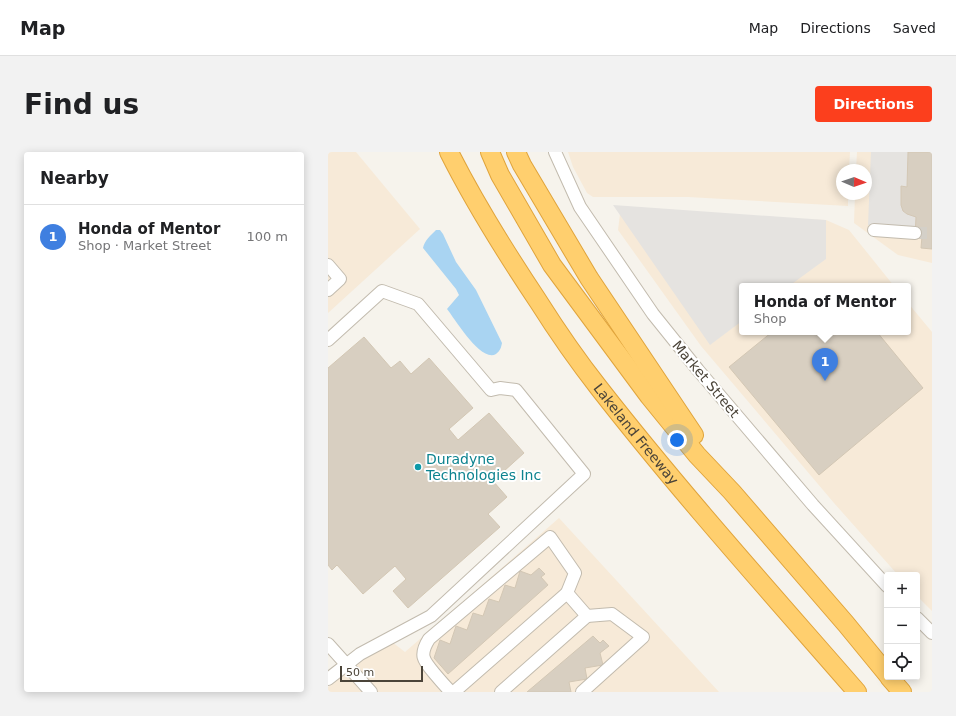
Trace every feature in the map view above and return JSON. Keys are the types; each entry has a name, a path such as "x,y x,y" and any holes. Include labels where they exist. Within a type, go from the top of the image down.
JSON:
{"highway":[{"name":"Lakeland Freeway","path":"449,152 462,178 509,259 598,387 681,490 857,692"},
{"path":"490,152 500,175 552,265 649,396 697,455 732,492 884,670"},
{"path":"516,152 522,165 589,278 732,492"},
{"path":"892,680 902,692"}],"street":[{"name":"Market Street","path":"555,152 580,207 653,314 698,370 812,505 884,583"},
{"path":"874,230 915,233"},
{"path":"328,265 340,279 328,290"},
{"path":"328,340 382,291 418,304 491,390 500,388 516,390 584,474 431,616 360,654 328,679"},
{"path":"451,692 424,662 424,646 429,639 550,537 575,572 567,593 454,692"},
{"path":"567,593 587,616"},
{"path":"501,692 587,616 612,614 643,637 582,692"},
{"path":"920,621 932,632"},
{"path":"328,644 371,692"}],"shaded area":[{"path":"328,152 356,152 420,229 328,313"},
{"path":"568,152 850,152 849,164 836,164 836,200 848,200 848,206 688,197 593,197 587,193 573,167"},
{"path":"857,152 932,152 932,263 898,255 854,223 855,200 872,200 872,164 856,164"},
{"path":"871,152 932,152 932,233 868,225 869,200 872,200 872,164 871,164"},
{"path":"613,205 826,220 826,259 793,283 739,283 739,323 710,345"},
{"path":"620,214 826,220 849,230 892,283 739,283 739,335 911,335 911,307 932,332 932,611 920,599 920,572 895,572 834,503 701,346 618,230"},
{"path":"559,518 719,692 328,692 328,687 378,647 392,642 405,652"}],"water":[{"path":"436,230 440,230 443,234 456,262 476,290 502,343 496,354 490,355 483,352 476,346 447,309 459,295 456,289 423,248 426,241"}],"building":[{"path":"908,152 932,152 932,249 921,248 922,236 915,236 916,217 903,211 901,205 901,186 907,187"},
{"path":"768,335 879,335 923,388 819,475 729,367"},
{"name":"Duradyne Technologies Inc","path":"364,337 391,368 400,361 411,374 429,358 473,408 449,429 458,440 489,413 524,453 493,481 507,497 488,514 500,527 408,608 393,591 406,579 395,566 363,594 337,565 332,570 328,565 328,368"},
{"path":"539,568 545,574 541,577 548,585 448,674 434,658 440,640 450,644 456,626 467,630 473,613 483,616 489,599 499,602 505,585 515,588 520,571 531,575"},
{"path":"593,636 600,643 603,640 609,646 600,653 603,665 585,668 587,679 569,682 571,692 527,692"}],"tunnel":[{"path":"915,233 932,233"}],"place":[{"name":"Honda of Mentor","path":"825,381"},
{"name":"Duradyne Technologies Inc","path":"418,467"}]}
